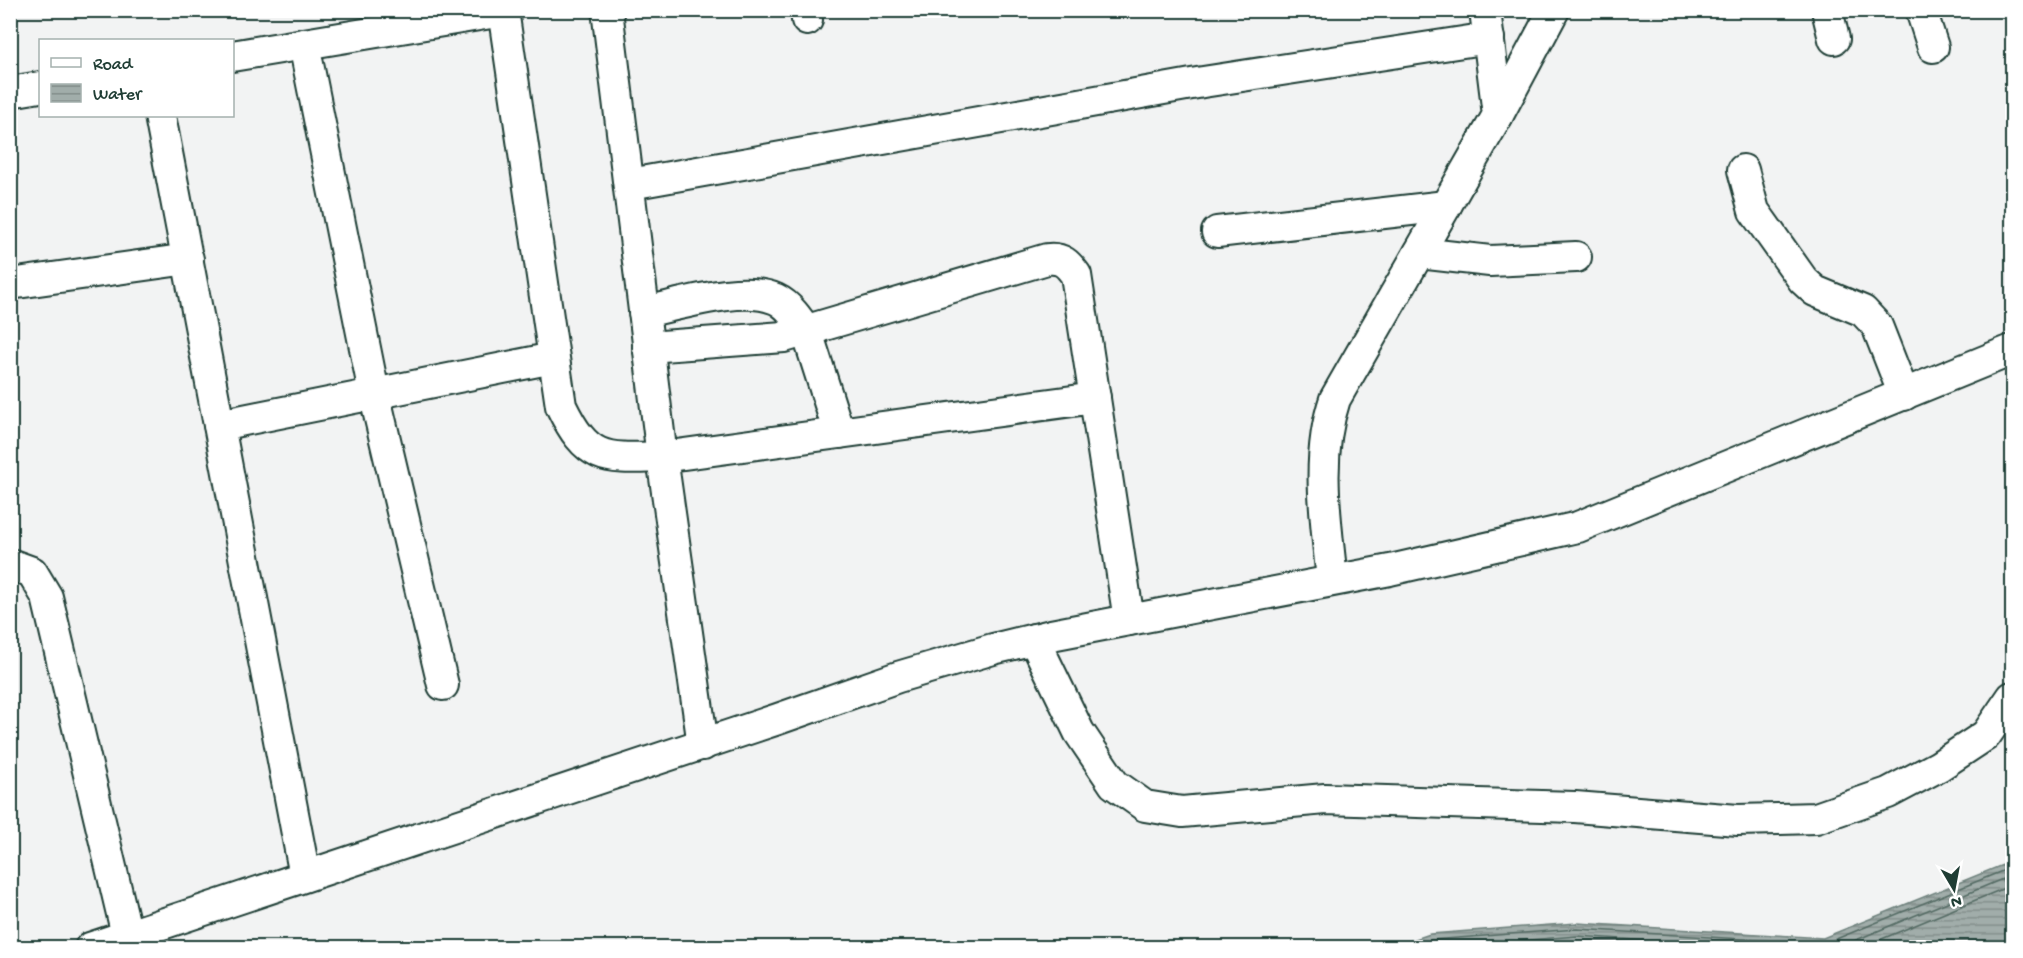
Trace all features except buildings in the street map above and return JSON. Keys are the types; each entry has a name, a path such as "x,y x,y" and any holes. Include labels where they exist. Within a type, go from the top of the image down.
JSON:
{"street":[{"path":"607,10 662,457 703,745"},
{"path":"1332,580 1324,506 1324,453 1328,419 1335,399 1498,116 1554,10"},
{"path":"1921,10 1933,47"},
{"path":"234,56 503,11 561,406 574,435 594,452 613,459 662,457 1095,398"},
{"path":"630,184 1203,82 1487,24 1498,116"},
{"path":"304,44 374,393 444,685"},
{"path":"10,92 39,87"},
{"path":"160,117 305,876"},
{"path":"1743,170 1754,211 1803,280 1815,291 1863,311 1877,326 1904,395"},
{"path":"1217,232 1446,206"},
{"path":"1419,253 1490,261 1576,256"},
{"path":"648,347 784,337 1055,258 1068,263 1076,275 1129,620"},
{"path":"10,284 188,259"},
{"path":"644,312 752,292 777,299 798,317 807,332 839,433"},
{"path":"90,948 703,745 898,677 1034,639 1332,580 1578,527 2013,350"},
{"path":"219,425 553,358"},
{"path":"10,564 32,572 47,597 127,935"},
{"path":"1034,639 1079,732 1114,784 1145,806 1182,812 1325,799 1575,807 1738,820 1816,819 1888,793 1940,766 1986,735 2013,697"}],"water":[{"path":"2012,861 2012,947 1392,947 1430,934 1577,923 1823,938"}]}
